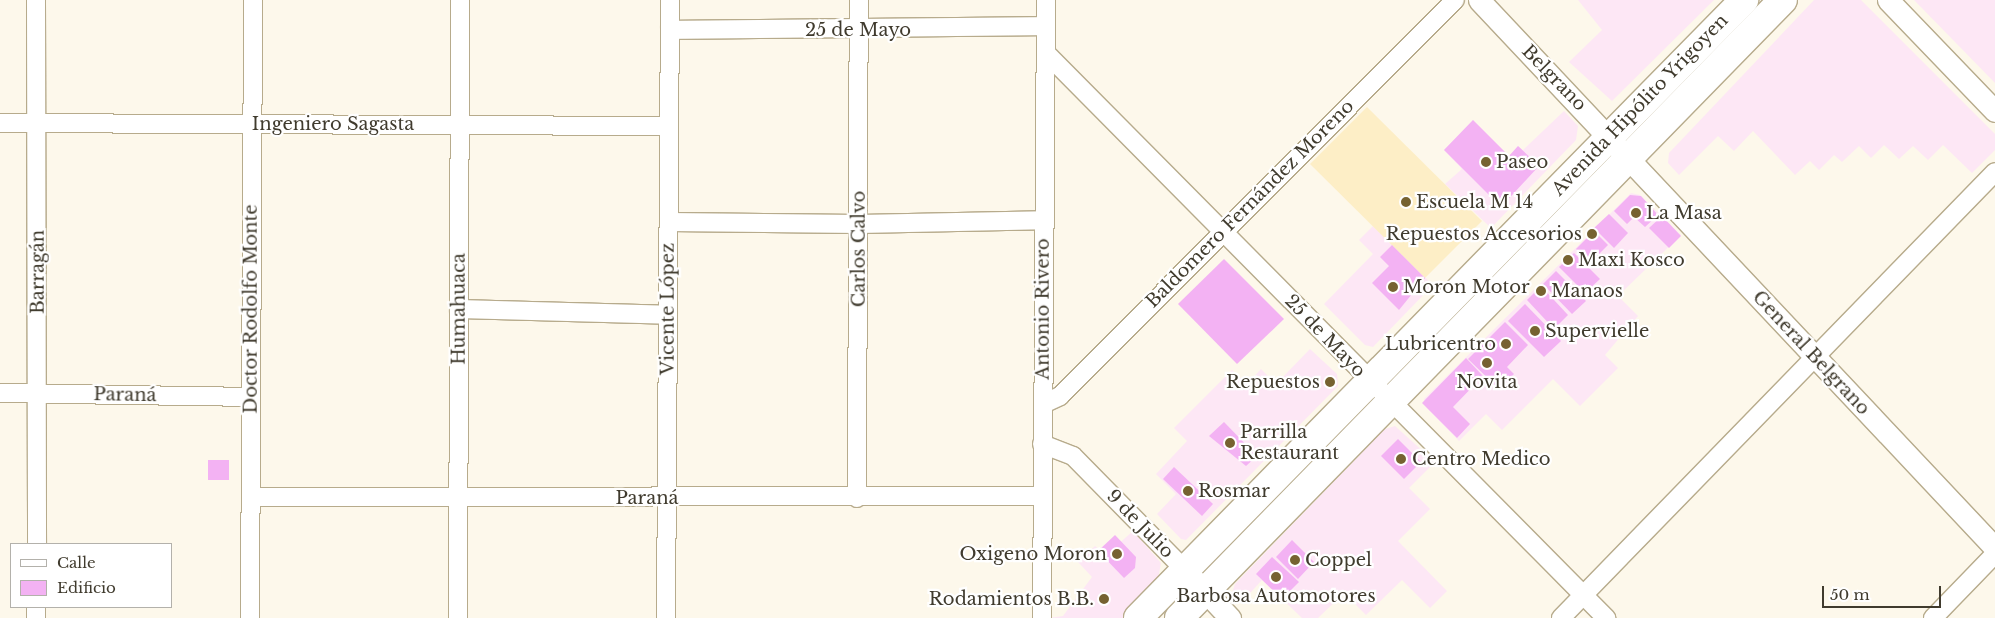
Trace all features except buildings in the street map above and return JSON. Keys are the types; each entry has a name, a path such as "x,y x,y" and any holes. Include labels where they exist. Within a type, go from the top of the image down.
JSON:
{"main road":[{"name":"Avenida Hipólito Yrigoyen","path":"1138,618 1744,0"},
{"name":"Avenida Hipólito Yrigoyen","path":"1179,618 1783,0"}],"street":[{"name":"Barragán","path":"36,0 39,394 37,543"},
{"name":"Doctor Rodolfo Monte","path":"250,618 253,0"},
{"name":"Humahuaca","path":"458,618 460,0"},
{"name":"Vicente López","path":"666,618 667,126 670,0"},
{"name":"Carlos Calvo","path":"857,498 859,0"},
{"name":"Antonio Rivero","path":"1042,618 1041,496 1046,0"},
{"name":"Baldomero Fernández Moreno","path":"1043,404 1060,396 1455,0"},
{"name":"Belgrano","path":"1479,0 1629,156"},
{"path":"1888,0 1995,111"},
{"name":"25 de Mayo","path":"670,30 859,31 1046,26"},
{"name":"25 de Mayo","path":"1046,54 1223,231 1389,403 1606,618"},
{"name":"Ingeniero Sagasta","path":"0,123 251,125 459,123 667,126"},
{"name":"General Belgrano","path":"1629,156 1815,359 1995,548"},
{"path":"1561,618 1995,172"},
{"path":"668,222 859,224 1043,220"},
{"path":"459,309 668,315"},
{"name":"Paraná","path":"0,394 250,396"},
{"name":"9 de Julio","path":"1042,444 1073,456 1230,618"},
{"name":"Paraná","path":"252,497 857,498 1041,496"},
{"path":"1933,618 1995,554"}],"shaded area":[{"path":"1578,0 1714,0 1612,101 1569,62 1602,30"},
{"path":"1814,0 1861,0 1995,134 1995,150 1972,173 1943,145 1928,160 1913,146 1899,159 1884,145 1871,158 1859,146 1842,162 1834,155 1819,170 1810,161 1795,175 1753,131 1734,151 1718,136 1679,175 1668,163 1669,153"},
{"path":"1914,0 1995,0 1995,83"},
{"name":"Escuela M 14","path":"1367,107 1482,221 1425,278 1310,164"},
{"path":"1564,111 1578,126 1576,140 1491,228 1445,184 1462,169 1444,150 1473,120 1509,156 1518,146 1523,150"},
{"path":"1631,193 1640,195 1681,235 1618,296 1638,316 1605,355 1618,368 1580,406 1553,379 1502,430 1486,414 1459,441 1426,407 1424,399"},
{"path":"1373,226 1433,285 1373,347 1365,345 1324,304 1373,254 1359,240"},
{"path":"1310,349 1337,374 1338,386 1186,540 1181,539 1157,514 1176,494 1156,474 1187,441 1174,428 1232,370 1247,384 1261,369 1276,384"},
{"path":"1395,426 1435,462 1409,488 1430,509 1398,541 1447,591 1430,608 1402,580 1366,615 1344,593 1318,618 1302,618 1262,580 1242,602 1232,593 1235,584 1385,429"},
{"path":"1133,531 1161,563 1157,584 1123,618 1049,618 1063,616 1092,577 1078,562 1095,546 1106,555"}],"green space":[{"path":"1606,154 1610,158 1400,376 1396,372"},
{"path":"1359,408 1363,412 1212,566 1208,562"}],"place":[{"name":"Paseo","path":"1486,162"},
{"name":"Escuela M 14","path":"1406,202"},
{"name":"La Masa","path":"1636,213"},
{"name":"Repuestos Accesorios","path":"1592,234"},
{"name":"Maxi Kosco","path":"1568,260"},
{"name":"Moron Motor","path":"1393,287"},
{"name":"Manaos","path":"1541,291"},
{"name":"Supervielle","path":"1535,331"},
{"name":"Lubricentro","path":"1506,344"},
{"name":"Novita","path":"1487,363"},
{"name":"Repuestos","path":"1330,382"},
{"name":"Parrilla Restaurant","path":"1230,443"},
{"name":"Centro Medico","path":"1401,459"},
{"name":"Rosmar","path":"1188,491"},
{"name":"Oxigeno Moron","path":"1117,554"},
{"name":"Coppel","path":"1295,560"},
{"name":"Barbosa Automotores","path":"1276,577"},
{"name":"Rodamientos B.B.","path":"1104,599"}]}
